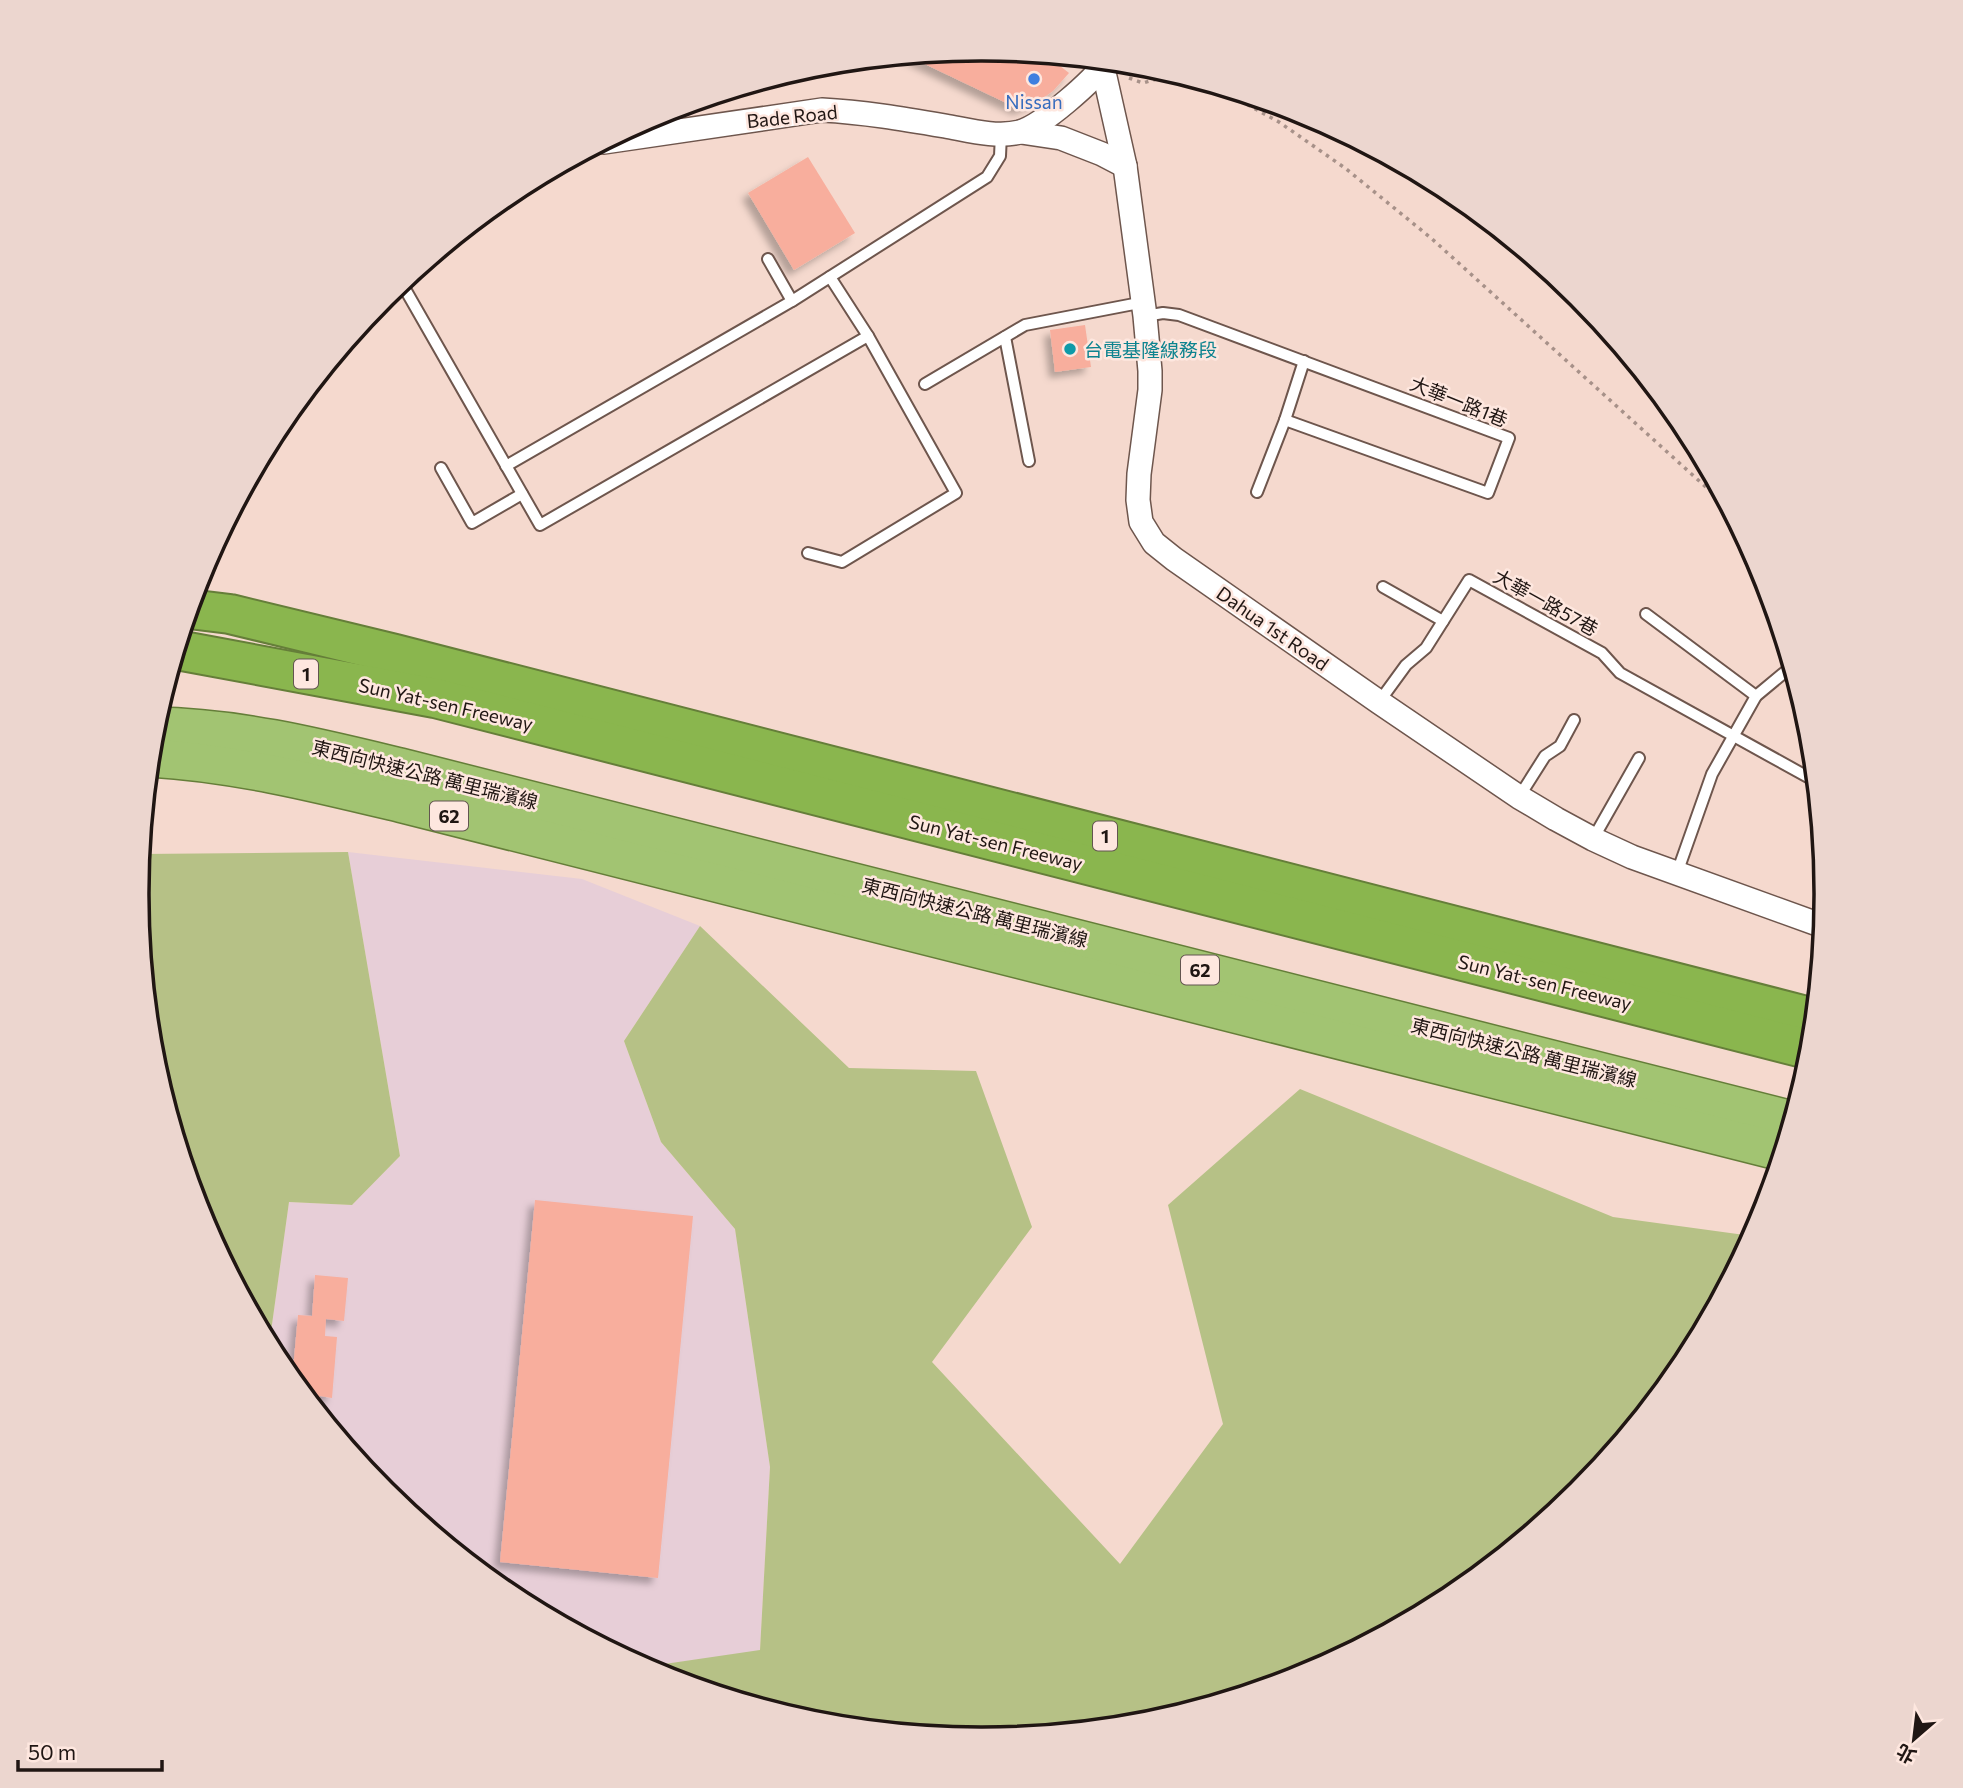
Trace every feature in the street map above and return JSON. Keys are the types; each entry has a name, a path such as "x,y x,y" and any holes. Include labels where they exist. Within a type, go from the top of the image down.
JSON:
{"highway":[{"path":"206,592 340,624 395,654"},
{"name":"Sun Yat-sen Freeway","path":"199,609 230,614 395,654 1805,1015"},
{"name":"Sun Yat-sen Freeway","path":"185,652 435,698 1800,1047"},
{"path":"180,668 333,691 435,698"},
{"name":"東西向快速公路 萬里瑞濱線","path":"166,727 271,738 385,763 1784,1118"},
{"name":"東西向快速公路 萬里瑞濱線","path":"160,759 278,775 391,801 1774,1150"}],"street":[{"path":"1011,133 1045,118 1099,70"},
{"name":"Dahua 1st Road","path":"1106,71 1125,166 1144,310 1150,390 1138,500 1141,522 1154,542 1174,559 1519,797 1593,839 1632,857 1813,922"},
{"name":"Bade Road","path":"635,138 822,110 855,111 975,131 1061,138 1125,166"}],"lane":[{"path":"506,466 792,301 987,177 1011,133"},
{"path":"768,259 792,301"},
{"path":"808,553 842,562 957,493 869,336 830,277"},
{"path":"407,292 540,525 869,336"},
{"name":"大華一路1巷","path":"925,384 1025,325 1134,304 1144,310 1179,315 1509,438 1488,493 1284,420"},
{"path":"1005,337 1029,461"},
{"path":"1257,492 1304,361"},
{"path":"441,468 472,523 522,494"},
{"name":"大華一路57巷","path":"1379,702 1406,665 1426,648 1469,580 1602,653 1620,673 1735,735"},
{"path":"1383,587 1443,621"},
{"path":"1646,614 1756,696"},
{"path":"1676,873 1712,774 1756,696 1784,673"},
{"path":"1519,797 1545,756 1560,746 1574,720"},
{"path":"1735,735 1805,775"},
{"path":"1593,839 1639,758"}],"path":[{"path":"1129,78 1143,83 1155,80"},
{"path":"1245,104 1279,122 1356,177 1431,238 1709,490"}],"shaded area":[{"path":"348,852 582,879 700,926 624,1041 661,1142 735,1229 770,1467 760,1651 666,1664 613,1641 565,1615 475,1555 432,1520 355,1443 289,1357 271,1329 289,1202 352,1205 400,1156"}],"green space":[{"path":"348,852 400,1156 352,1205 289,1202 271,1329 212,1213 177,1110 156,1003 149,894 150,854"},
{"path":"700,926 849,1068 976,1071 1032,1227 932,1362 1120,1564 1223,1424 1168,1205 1300,1089 1613,1217 1741,1234 1703,1310 1674,1357 1608,1443 1570,1483 1488,1555 1398,1615 1350,1641 1249,1683 1144,1711 1090,1720 982,1727 873,1720 819,1711 714,1683 665,1664 760,1650 770,1467 735,1229 661,1142 624,1041"}],"building":[{"path":"982,61 1036,63 1059,65 1069,73 1053,91 1019,109 923,63"},
{"path":"808,157 855,233 794,270 748,193"},
{"name":"台電基隆線務段","path":"1085,325 1091,367 1055,372 1050,330"},
{"path":"535,1200 693,1216 658,1578 500,1562"},
{"path":"315,1275 348,1278 344,1321 326,1319 325,1336 337,1337 332,1398 320,1396 320,1399 294,1363 298,1315 312,1316"}],"place":[{"name":"Nissan","path":"1034,79"},
{"name":"台電基隆線務段","path":"1070,349"}]}
